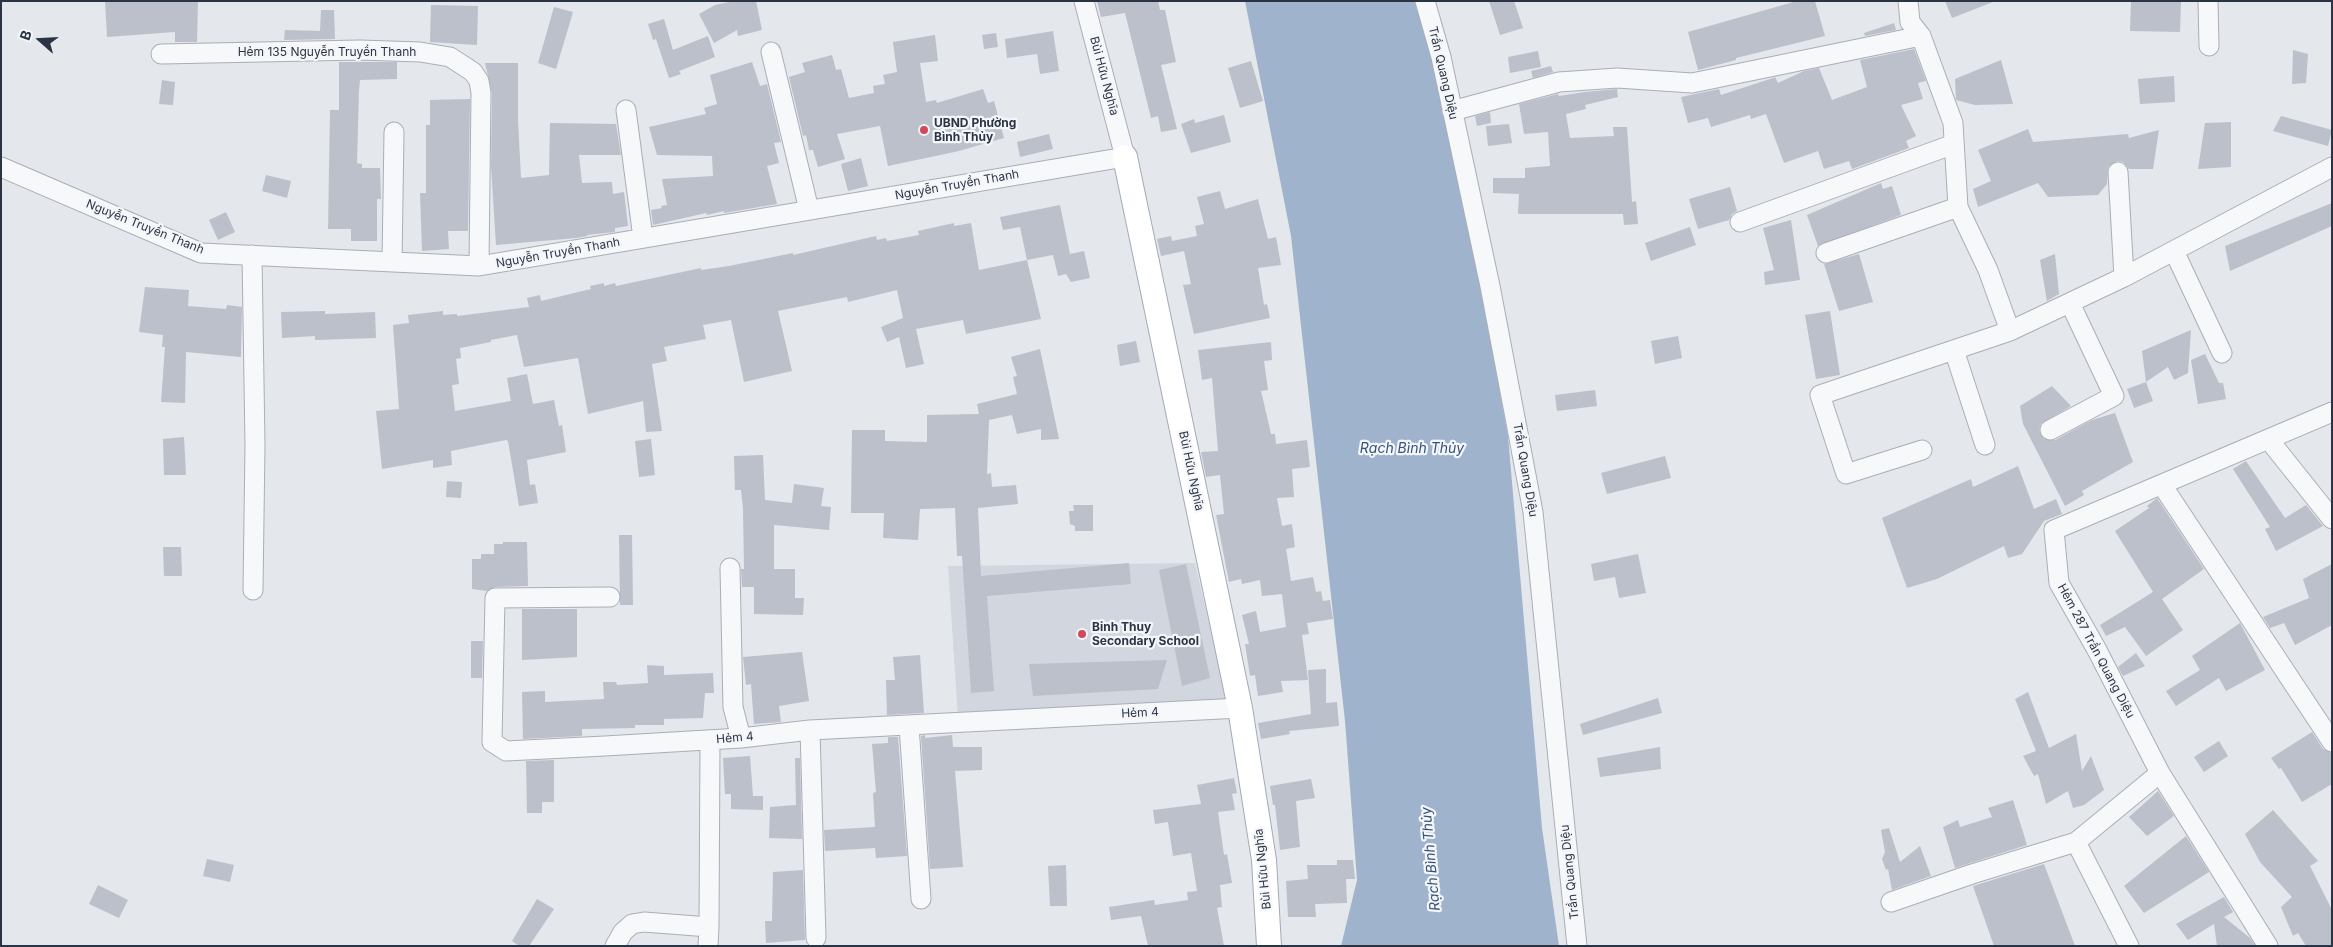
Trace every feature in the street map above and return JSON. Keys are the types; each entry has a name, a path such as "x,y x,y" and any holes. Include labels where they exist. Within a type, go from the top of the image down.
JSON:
{"main road":[{"name":"Bùi Hữu Nghĩa","path":"1125,156 1240,708 1264,860 1269,946"}],"street":[{"name":"Bùi Hữu Nghĩa","path":"1084,1 1125,156"},
{"name":"Trần Quang Diệu","path":"1425,1 1441,57 1490,286 1533,512 1577,946"},
{"path":"1908,1 1910,22 1921,36 1952,123 1958,208 1988,270 2010,331"},
{"path":"2208,1 2209,46"},
{"path":"1452,111 1559,82 1617,78 1692,83 1921,36"},
{"name":"Hẻm 135 Nguyễn Truyền Thanh","path":"161,54 360,50 420,52 450,58 473,72 479,81 481,93 479,266"},
{"path":"771,52 809,210"},
{"path":"626,110 643,238"},
{"path":"392,262 394,132"},
{"path":"1740,222 1954,144"},
{"name":"Nguyễn Truyền Thanh","path":"1,167 201,253 479,266 1125,156"},
{"path":"1922,450 1846,474 1820,394 2010,331 2124,277 2332,167"},
{"path":"2118,172 2124,277"},
{"path":"1826,253 1958,208"},
{"path":"2174,251 2222,354"},
{"path":"252,256 255,445 253,590"},
{"path":"2050,430 2114,396 2070,303"},
{"path":"1954,350 1984,445"},
{"name":"Hẻm 287 Trần Quang Diệu","path":"2268,946 2160,773 2097,650 2059,583 2054,530 2332,412"},
{"path":"2269,440 2332,519"},
{"path":"2162,485 2332,742"},
{"path":"730,568 733,707 741,738"},
{"name":"Hẻm 4","path":"610,597 495,598 492,742 506,751 710,741 810,730 1240,708"},
{"path":"909,726 921,898"},
{"path":"810,730 816,938"},
{"path":"615,946 623,932 632,924 644,922 708,937 710,741"},
{"path":"1891,902 1972,874 2076,842 2160,773"},
{"path":"2076,842 2129,946"}],"shaded area":[{"name":"Binh Thuy Secondary School","path":"1195,563 1227,701 958,718 948,566"}],"water":[{"name":"Rạch Bình Thủy","path":"1245,1 1419,1 1457,139 1481,290 1508,436 1542,828 1559,946 1341,946 1357,880 1345,721 1291,236"}],"building":[{"path":"105,1 198,1 197,42 175,42 175,32 107,37"},
{"path":"734,1 756,1 762,30 738,36 737,30 714,43 699,14 715,5"},
{"path":"1097,1 1158,1 1160,10 1165,10 1176,62 1161,65 1177,129 1161,132 1158,116 1151,118 1125,13 1101,17"},
{"path":"1489,1 1514,1 1523,28 1500,35"},
{"path":"1797,1 1815,1 1825,36 1736,58 1736,60 1698,70 1688,32"},
{"path":"1945,1 1993,1 1993,2 1952,18"},
{"path":"2131,1 2181,1 2180,32 2130,31"},
{"path":"431,5 478,6 477,45 430,42"},
{"path":"554,7 573,12 556,69 538,63"},
{"path":"321,10 334,10 335,39 284,40 285,30 320,31"},
{"path":"664,19 673,50 708,36 715,57 679,71 681,74 669,78 656,39 653,40 648,24"},
{"path":"1894,23 1896,30 1865,36 1864,33"},
{"path":"1053,31 1059,71 1040,74 1037,54 1007,58 1005,39"},
{"path":"996,33 998,47 984,49 982,35"},
{"path":"935,35 938,61 920,63 926,102 936,100 937,103 983,89 988,103 994,101 1004,138 959,151 888,166 880,126 837,134 845,159 818,167 813,150 809,150 806,135 803,136 789,77 805,72 802,63 832,55 836,70 841,69 849,98 874,93 873,86 885,84 883,75 897,72 893,42"},
{"path":"1914,49 1926,81 1918,83 1923,99 1901,105 1916,136 1906,141 1909,148 1852,169 1849,161 1824,169 1818,151 1784,163 1766,114 1751,119 1750,115 1711,127 1708,118 1688,123 1681,97 1719,89 1721,95 1775,77 1778,83 1804,71 1819,68 1832,100 1867,87 1860,60"},
{"path":"2293,50 2308,54 2306,83 2292,84"},
{"path":"1538,51 1541,67 1510,73 1508,57"},
{"path":"2001,60 2013,104 1975,105 1956,100 1955,79"},
{"path":"1251,61 1263,101 1240,108 1228,68"},
{"path":"339,62 397,62 397,79 360,80 357,163 362,164 362,168 380,168 381,199 377,199 377,241 351,241 351,229 328,229 330,110 339,110"},
{"path":"752,62 760,86 767,84 781,142 774,143 779,163 767,166 777,204 724,213 724,211 707,215 706,213 653,225 651,210 667,205 662,179 713,176 712,156 657,155 649,127 706,114 704,108 717,104 710,75"},
{"path":"485,63 518,63 521,178 549,175 550,123 616,124 621,155 579,155 582,183 612,182 613,194 624,192 628,226 615,228 615,232 576,238 496,245 491,166 492,93"},
{"path":"1551,66 1553,72 1533,78 1531,71"},
{"path":"2174,76 2175,102 2140,104 2138,79"},
{"path":"162,80 175,82 173,105 159,104"},
{"path":"1617,89 1618,97 1585,105 1586,109 1566,114 1570,138 1614,136 1613,127 1627,127 1632,202 1636,201 1638,224 1624,225 1623,214 1518,214 1519,194 1493,193 1493,178 1525,178 1525,168 1550,166 1548,132 1524,134 1519,104 1558,94 1559,96"},
{"path":"470,99 468,231 448,231 449,249 422,251 420,193 426,193 426,125 430,125 430,100"},
{"path":"1490,112 1491,123 1477,126 1475,116"},
{"path":"1224,115 1231,142 1191,153 1181,124 1194,119 1195,123"},
{"path":"2281,116 2332,130 2328,146 2273,131"},
{"path":"2231,122 2231,167 2198,169 2205,123"},
{"path":"1509,124 1512,143 1488,146 1486,126"},
{"path":"2028,129 2033,142 2128,134 2129,138 2159,130 2153,169 2129,169 2123,162 2117,161 2108,167 2107,184 2098,195 2048,197 2038,183 1978,207 1973,189 1991,181 1978,150"},
{"path":"1049,134 1053,149 1020,157 1017,142"},
{"path":"861,158 868,186 848,191 841,164"},
{"path":"266,175 291,181 287,198 262,191"},
{"path":"1881,183 1883,189 1892,186 1901,215 1818,246 1807,215"},
{"path":"1730,187 1737,211 1732,214 1729,220 1698,229 1689,199"},
{"path":"1220,191 1225,209 1258,199 1268,239 1276,237 1281,265 1258,268 1264,305 1267,304 1270,318 1194,334 1183,285 1191,284 1184,251 1161,256 1157,239 1171,236 1172,241 1197,236 1195,226 1204,224 1197,197"},
{"path":"2332,203 2332,226 2230,271 2225,246"},
{"path":"1060,205 1070,254 1084,251 1090,278 1071,282 1066,274 1058,276 1053,255 1027,260 1020,227 1003,230 1000,217"},
{"path":"226,212 235,232 218,240 209,220"},
{"path":"1791,220 1800,280 1765,285 1764,272 1774,270 1763,228"},
{"path":"954,223 954,226 971,223 979,270 1027,260 1041,319 966,334 963,320 916,329 924,364 906,368 899,337 887,342 881,327 903,318 897,290 848,302 847,297 778,311 792,371 744,382 731,320 703,325 706,339 664,347 667,361 652,364 662,431 646,432 643,401 588,414 578,358 524,367 517,335 491,340 491,342 460,348 461,358 456,359 459,384 452,385 455,411 511,401 507,378 527,374 533,404 554,400 559,426 562,425 566,452 527,460 530,485 535,484 538,503 519,506 508,441 506,440 451,451 452,465 433,468 433,460 382,469 376,411 399,409 393,325 409,323 408,315 443,311 443,315 457,314 457,316 529,307 527,298 540,295 541,301 591,289 590,286 604,283 604,286 615,283 616,286 701,268 701,270 729,266 793,253 793,255 876,236 877,240 886,238 887,241 919,235 918,231"},
{"path":"1690,227 1696,245 1651,261 1645,243"},
{"path":"1859,254 1873,302 1839,311 1824,264"},
{"path":"2055,254 2059,294 2047,301 2040,260"},
{"path":"145,287 189,290 188,306 226,309 227,305 242,307 241,357 186,352 185,403 161,402 165,347 162,347 163,335 139,332"},
{"path":"325,311 325,314 375,312 376,338 315,340 315,336 282,338 281,312"},
{"path":"1830,311 1840,375 1816,379 1805,315"},
{"path":"2191,330 2188,373 2174,380 2168,367 2146,382 2142,351"},
{"path":"1678,336 1682,358 1655,364 1651,341"},
{"path":"1136,341 1140,362 1120,366 1117,345"},
{"path":"1271,342 1272,360 1264,361 1268,390 1261,391 1271,434 1275,434 1276,444 1307,440 1310,467 1292,469 1294,497 1277,498 1282,526 1292,524 1295,547 1286,549 1291,581 1313,577 1316,592 1321,591 1323,601 1330,600 1333,619 1307,623 1309,634 1302,635 1308,680 1281,681 1283,692 1258,696 1255,675 1250,676 1245,644 1249,644 1242,615 1256,611 1260,632 1286,627 1282,594 1262,596 1260,580 1242,584 1241,579 1229,582 1216,515 1224,514 1220,475 1206,477 1201,452 1218,451 1212,378 1202,380 1198,350"},
{"path":"1040,349 1059,439 1041,440 1041,429 1017,434 1012,415 989,420 987,474 991,473 992,487 1016,485 1018,504 978,508 981,576 1129,563 1131,584 987,596 994,691 971,693 962,556 957,556 955,508 920,509 918,540 883,538 884,513 851,513 852,430 885,430 885,441 927,442 927,415 979,414 977,404 1017,394 1013,377 1017,376 1011,357"},
{"path":"2205,354 2219,383 2223,383 2226,399 2198,404 2191,360"},
{"path":"2146,382 2153,401 2134,408 2127,389"},
{"path":"2052,386 2071,406 2041,424 2039,430 2044,439 2055,440 2092,420 2115,413 2133,462 2082,491 2084,495 2065,506 2023,424 2020,406"},
{"path":"1595,390 1597,406 1557,411 1555,395"},
{"path":"184,437 186,475 164,475 163,439"},
{"path":"651,439 655,475 639,477 635,441"},
{"path":"763,455 765,500 792,503 794,484 824,488 821,506 831,507 829,530 774,525 774,569 795,569 795,598 804,598 803,615 754,614 754,587 742,587 741,569 744,569 743,508 741,490 735,490 734,456"},
{"path":"1665,456 1671,478 1607,494 1601,473"},
{"path":"2246,461 2285,518 2306,505 2323,526 2276,551 2265,529 2270,527 2233,469"},
{"path":"2018,466 2034,509 2056,499 2062,514 2044,521 2022,554 2008,558 2004,546 1937,579 1907,588 1882,518 1971,479 1973,487"},
{"path":"447,481 462,482 461,498 446,497"},
{"path":"2157,498 2204,569 2162,599 2183,630 2146,656 2125,627 2106,636 2100,625 2153,592 2115,531 2149,508 2147,506"},
{"path":"1073,505 1093,505 1093,531 1075,531 1075,526 1070,524 1069,511 1074,511"},
{"path":"619,535 632,535 633,605 620,605"},
{"path":"503,542 527,542 528,586 495,587 487,591 472,589 472,559 481,559 481,554 494,554 494,544 503,544"},
{"path":"163,547 181,547 182,576 164,576"},
{"path":"1638,554 1646,593 1619,598 1615,577 1594,581 1591,564"},
{"path":"1186,564 1210,678 1182,686 1159,570"},
{"path":"2332,564 2332,625 2295,645 2284,623 2270,628 2263,617 2309,598 2303,579"},
{"path":"522,609 577,609 577,657 522,660"},
{"path":"2240,623 2265,670 2226,691 2219,678 2176,706 2166,691 2200,670 2192,656"},
{"path":"471,641 483,641 482,678 471,678"},
{"path":"802,652 809,701 779,706 781,722 754,724 751,684 746,685 743,657"},
{"path":"2136,653 2145,666 2123,676 2118,667"},
{"path":"920,655 924,713 887,715 886,680 895,680 893,657"},
{"path":"1167,660 1158,689 1033,696 1029,664"},
{"path":"647,665 664,666 664,675 713,673 714,693 705,693 703,718 664,719 664,725 635,725 635,728 582,729 582,736 523,739 522,692 545,691 545,702 604,699 603,682 616,682 617,685 648,683"},
{"path":"1326,669 1326,703 1337,702 1339,726 1289,731 1290,734 1261,739 1258,723 1311,714 1308,670"},
{"path":"2028,692 2049,748 2076,734 2082,771 2091,756 2104,790 2084,805 2073,808 2068,791 2046,804 2038,774 2034,776 2023,756 2036,751 2015,699"},
{"path":"1658,698 1662,713 1583,735 1580,724"},
{"path":"2312,732 2323,749 2332,753 2332,784 2302,802 2281,768 2279,769 2271,758"},
{"path":"925,735 925,738 952,735 953,747 982,747 982,770 955,771 963,867 930,869 921,736"},
{"path":"888,737 898,737 907,856 876,858 875,848 825,851 824,830 875,827 873,793 876,792 872,744 888,743"},
{"path":"2219,741 2228,756 2204,772 2194,757"},
{"path":"1660,747 1661,769 1600,777 1597,758"},
{"path":"750,756 753,796 763,796 763,810 731,809 731,794 725,794 723,758"},
{"path":"795,758 800,758 802,839 769,838 770,807 796,805"},
{"path":"554,760 554,802 542,802 542,813 527,813 526,761"},
{"path":"1234,778 1237,793 1232,794 1235,810 1218,812 1224,855 1227,854 1232,883 1220,885 1222,907 1217,908 1224,946 1148,946 1141,916 1111,920 1109,907 1154,900 1155,905 1188,900 1187,892 1197,891 1191,853 1173,856 1168,822 1155,824 1153,810 1201,804 1197,785"},
{"path":"1311,779 1315,798 1296,801 1300,847 1280,850 1275,805 1273,805 1270,786"},
{"path":"2158,791 2174,816 2147,836 2129,817"},
{"path":"2013,800 2027,845 1955,868 1943,827 1958,820 1960,827 1992,817 1988,808"},
{"path":"2273,810 2318,861 2310,866 2332,910 2332,946 2306,946 2298,933 2293,936 2281,907 2292,897 2260,862 2245,834"},
{"path":"1889,828 1900,862 1920,846 1931,876 1892,890 1888,869 1886,870 1882,859 1885,852 1881,830"},
{"path":"2186,836 2209,872 2144,913 2124,886"},
{"path":"207,859 234,865 230,882 203,876"},
{"path":"1337,860 1353,860 1355,879 1346,879 1347,903 1315,904 1316,917 1288,917 1286,881 1308,879 1307,865 1337,865"},
{"path":"2044,864 2075,946 1994,946 1973,886"},
{"path":"1066,865 1067,906 1050,906 1048,866"},
{"path":"803,870 805,940 766,943 765,921 772,921 773,872"},
{"path":"98,885 128,900 119,918 89,904"},
{"path":"2224,897 2233,912 2224,917 2250,938 2255,946 2217,946 2214,924 2188,940 2176,924"},
{"path":"537,899 554,909 529,946 519,946 512,941"}],"place":[{"name":"UBND Phường Bình Thủy","path":"924,130"},
{"name":"Binh Thuy Secondary School","path":"1082,634"}]}
